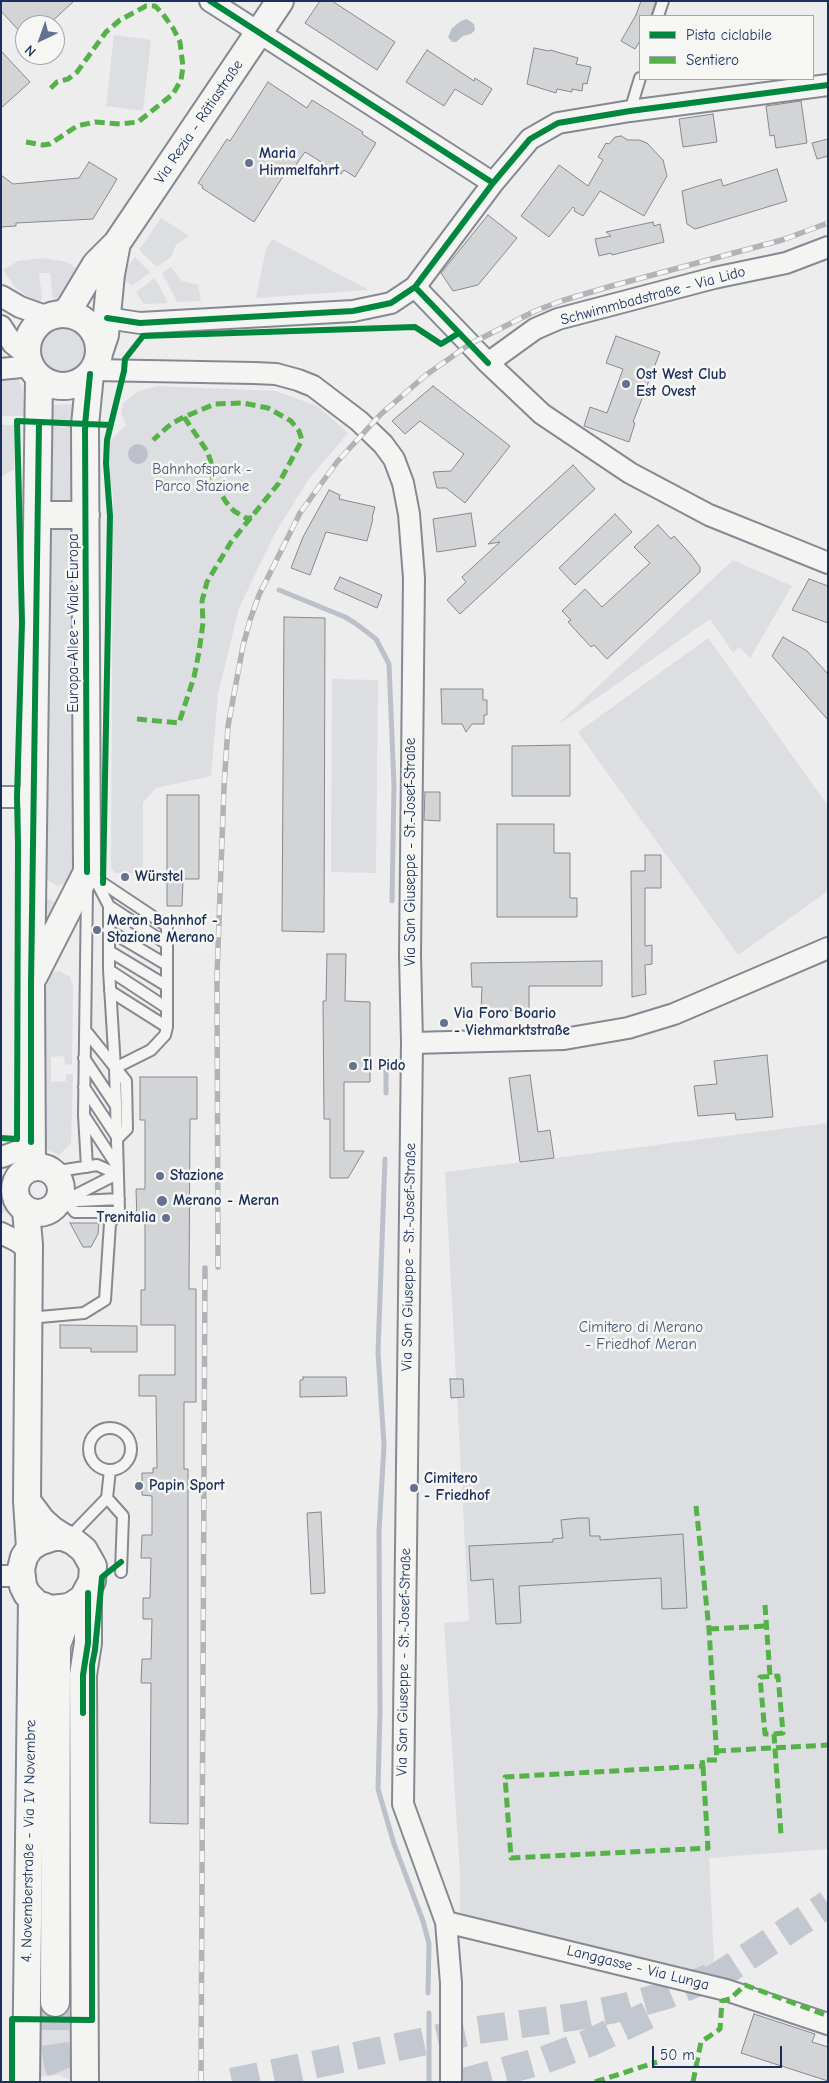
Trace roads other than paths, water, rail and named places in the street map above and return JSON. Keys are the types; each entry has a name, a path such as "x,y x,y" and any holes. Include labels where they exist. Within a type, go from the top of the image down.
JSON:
{"main road":[{"path":"56,1645 79,1600"},
{"path":"37,1603 56,1645 55,2002"}],"street":[{"path":"210,1 493,183"},
{"name":"Via Rezia - Rätiastraße","path":"117,243 280,1"},
{"path":"1,296 20,307 63,316 140,322 353,311 390,303 415,287 493,183 530,139 558,123 630,111 828,85"},
{"path":"31,984 39,515 33,366 28,344 38,324 63,316 96,264 117,243"},
{"path":"1,326 13,344 51,384 65,386 78,382 94,366 105,335 111,274 117,243"},
{"name":"Schwimmbadstraße - Via Lido","path":"488,363 535,329 558,320 714,278 786,263 828,248"},
{"path":"415,287 488,363 542,414 630,473 709,515 828,563"},
{"path":"63,316 91,328 96,334 94,366"},
{"path":"1,369 33,366"},
{"name":"Via San Giuseppe - St.-Josef-Straße","path":"94,366 276,374 313,386 339,404 373,434 394,459 404,483 409,514 412,560 410,955 412,1043 403,1804 446,1922 451,1983 451,2082"},
{"name":"Europa-Allee - Viale Europa","path":"46,1202 20,1203 16,1192 18,1180 28,1170 31,1142 31,984 87,879 85,425 94,366"},
{"name":"Europa-Allee - Viale Europa","path":"39,515 86,515"},
{"path":"1,798 33,797"},
{"path":"33,869 42,884 51,890 68,891 87,879"},
{"path":"412,1043 564,1039 628,1028 674,1014 828,948"},
{"path":"2,1157 31,1142"},
{"path":"1,1227 46,1202 45,1168 28,1170 2,1157"},
{"name":"4. Novemberstraße - Via IV Novembre","path":"26,2082 37,1603 23,1586 11,1576 22,1563 30,1548 27,1500 29,1248 34,1227 46,1202"},
{"path":"1,1233 29,1248"},
{"path":"27,1500 42,1521 84,1550 92,1566 92,1581 79,1600 60,1610 37,1603"},
{"path":"30,1548 46,1538 68,1539"},
{"path":"79,1600 88,1643 82,1675 86,2082"},
{"name":"Langgasse - Via Lunga","path":"446,1922 726,1990 828,2024"}],"lane":[{"path":"658,15 663,1"},
{"path":"630,111 639,80"},
{"path":"87,879 109,906 167,944"},
{"path":"87,879 167,926 167,1027 165,1035 151,1050 115,1068"},
{"path":"87,879 84,1057 84,1115 87,1167"},
{"path":"28,1318 84,1313 105,1300 110,1223 120,1212 117,1170 117,1107 109,970 109,906"},
{"path":"108,930 167,965"},
{"path":"109,951 167,986"},
{"path":"109,970 167,1008"},
{"path":"110,991 167,1027"},
{"path":"85,1030 126,1081 127,1130 118,1138"},
{"path":"84,1057 117,1107"},
{"path":"84,1087 118,1138"},
{"path":"84,1115 117,1170"},
{"path":"46,1202 65,1170 97,1165 117,1170"},
{"path":"46,1202 117,1170"},
{"path":"46,1202 119,1199"},
{"path":"46,1202 75,1212 120,1212"},
{"path":"107,1428 120,1430 131,1447 127,1460 110,1470 96,1465 89,1453 89,1446 95,1434 107,1428"},
{"path":"68,1539 107,1498 110,1470"},
{"path":"107,1498 122,1516 121,1572"}],"waterway":[{"path":"279,590 345,617 355,623 376,639 389,664 394,785 392,901"},
{"path":"386,1059 386,1093"},
{"path":"385,1159 378,1352 384,1446 379,1531 380,1711 378,1789 394,1844 423,1921 429,1944 428,1993"},
{"path":"429,2013 429,2082"}],"tunnel":[{"path":"712,1980 828,1904"},
{"path":"232,2082 478,2030 579,2016 625,2007 667,1995 726,1971"},
{"path":"55,2002 55,2044 58,2064 65,2082"},
{"path":"464,2082 544,2060 589,2043 657,2011"}],"railway":[{"path":"218,1267 217,975 228,726 243,646 250,620 259,595 300,513 337,462 380,415 426,375 470,344 535,311 561,301 782,240 828,223"},
{"path":"201,2082 205,1268"}],"place":[{"name":"Maria Himmelfahrt","path":"249,163"},
{"name":"Ost West Club Est Ovest","path":"626,384"},
{"name":"Würstel","path":"125,877"},
{"name":"Meran Bahnhof - Stazione Merano","path":"97,930"},
{"name":"Via Foro Boario - Viehmarktstraße","path":"444,1023"},
{"name":"Il Pido","path":"353,1066"},
{"name":"Stazione","path":"160,1176"},
{"name":"Merano - Meran","path":"162,1201"},
{"name":"Trenitalia","path":"166,1218"},
{"name":"Papin Sport","path":"139,1486"},
{"name":"Cimitero - Friedhof","path":"414,1488"}],"park label":[{"name":"Bahnhofspark - Parco Stazione","path":"202,478"},
{"name":"Cimitero di Merano - Friedhof Meran","path":"641,1336"}]}
